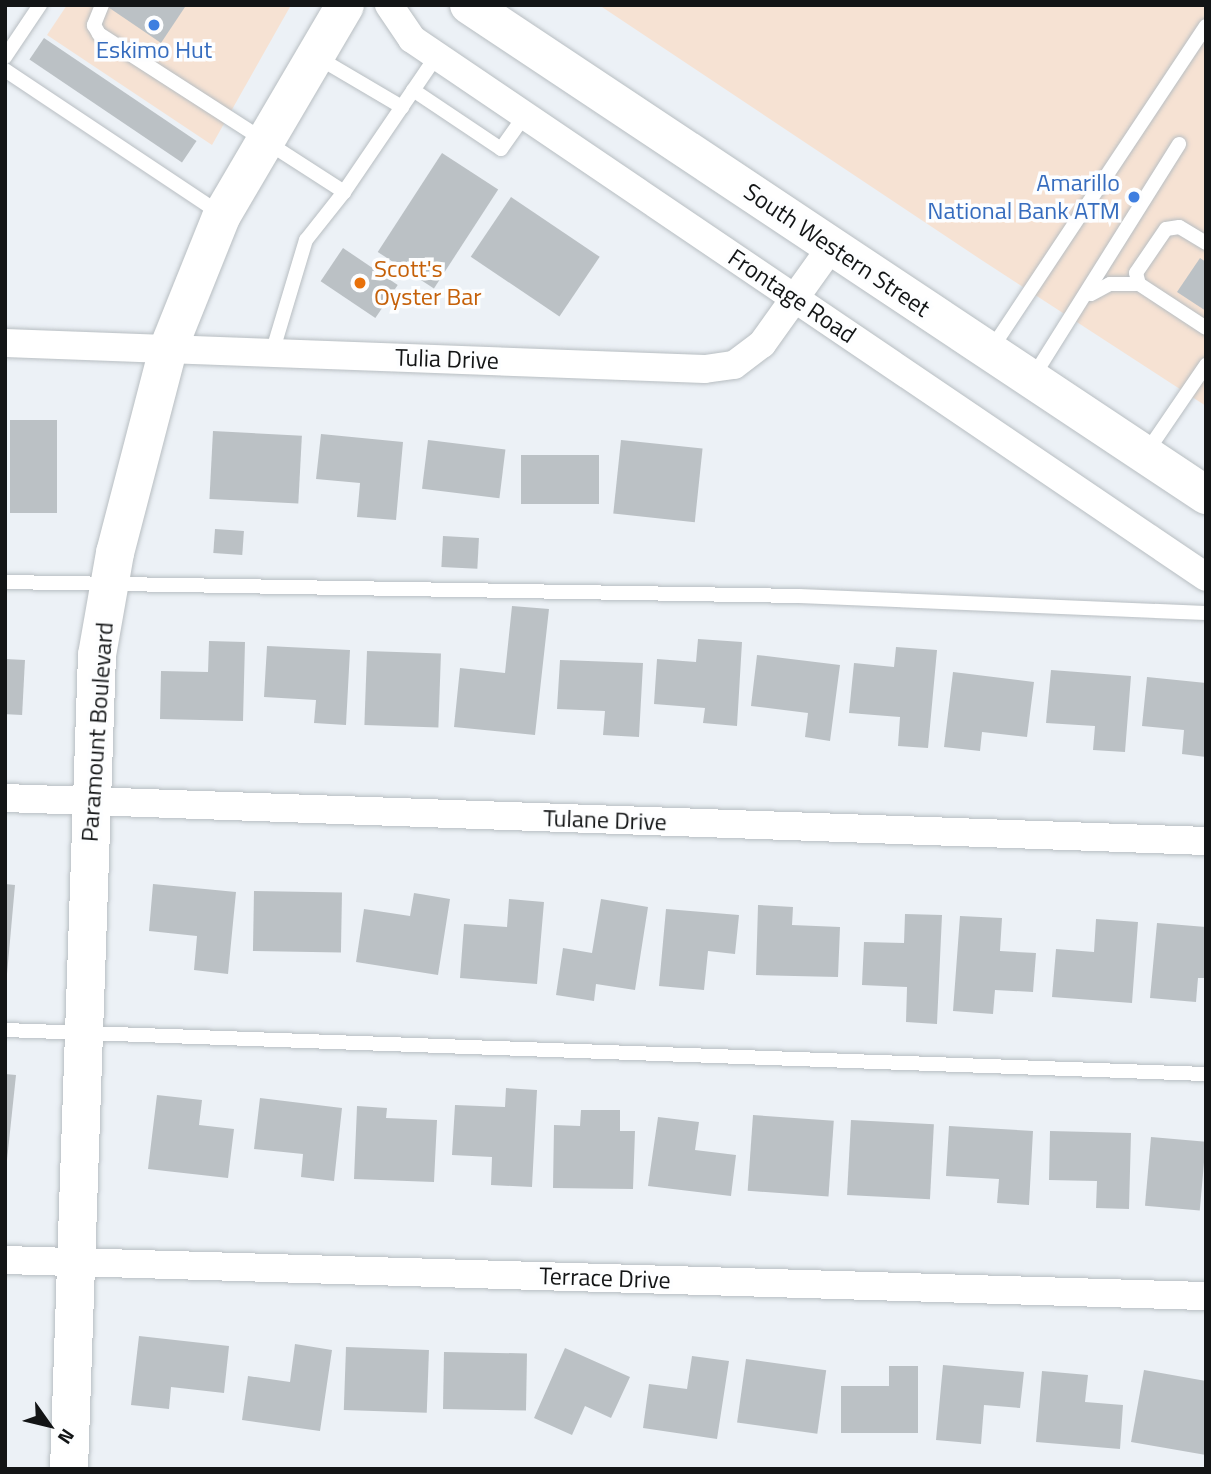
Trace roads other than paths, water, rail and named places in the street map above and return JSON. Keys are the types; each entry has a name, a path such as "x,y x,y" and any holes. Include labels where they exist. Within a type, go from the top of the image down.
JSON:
{"main road":[{"name":"Paramount Boulevard","path":"69,1469 78,1263 90,802 97,656 108,588 134,458 168,349 222,215 260,141 345,5"},
{"name":"South Western Street","path":"469,5 1206,495"}],"street":[{"name":"Frontage Road","path":"389,5 412,39 1206,577"},
{"name":"Tulia Drive","path":"5,343 705,369 734,365 762,344 832,246"},
{"name":"Tulane Drive","path":"5,798 1206,841"},
{"name":"Terrace Drive","path":"5,1260 1206,1296"}],"lane":[{"path":"5,57 40,5"},
{"path":"102,5 94,25 99,34 260,141 344,192"},
{"path":"990,351 1206,26"},
{"path":"313,55 402,107"},
{"path":"272,353 306,240 344,192 437,55"},
{"path":"5,70 222,215"},
{"path":"414,90 501,149 525,116"},
{"path":"1032,379 1091,294 1179,144"},
{"path":"1139,284 1136,273 1166,229 1179,226 1206,243"},
{"path":"1091,294 1110,284 1139,284 1206,328"},
{"path":"1146,455 1206,366"},
{"path":"5,582 108,588 799,596 1206,613"},
{"path":"5,1030 1206,1074"}],"place":[{"name":"Eskimo Hut","path":"154,25"},
{"name":"Amarillo National Bank ATM","path":"1134,197"},
{"name":"Scott's Oyster Bar","path":"360,283"}]}
